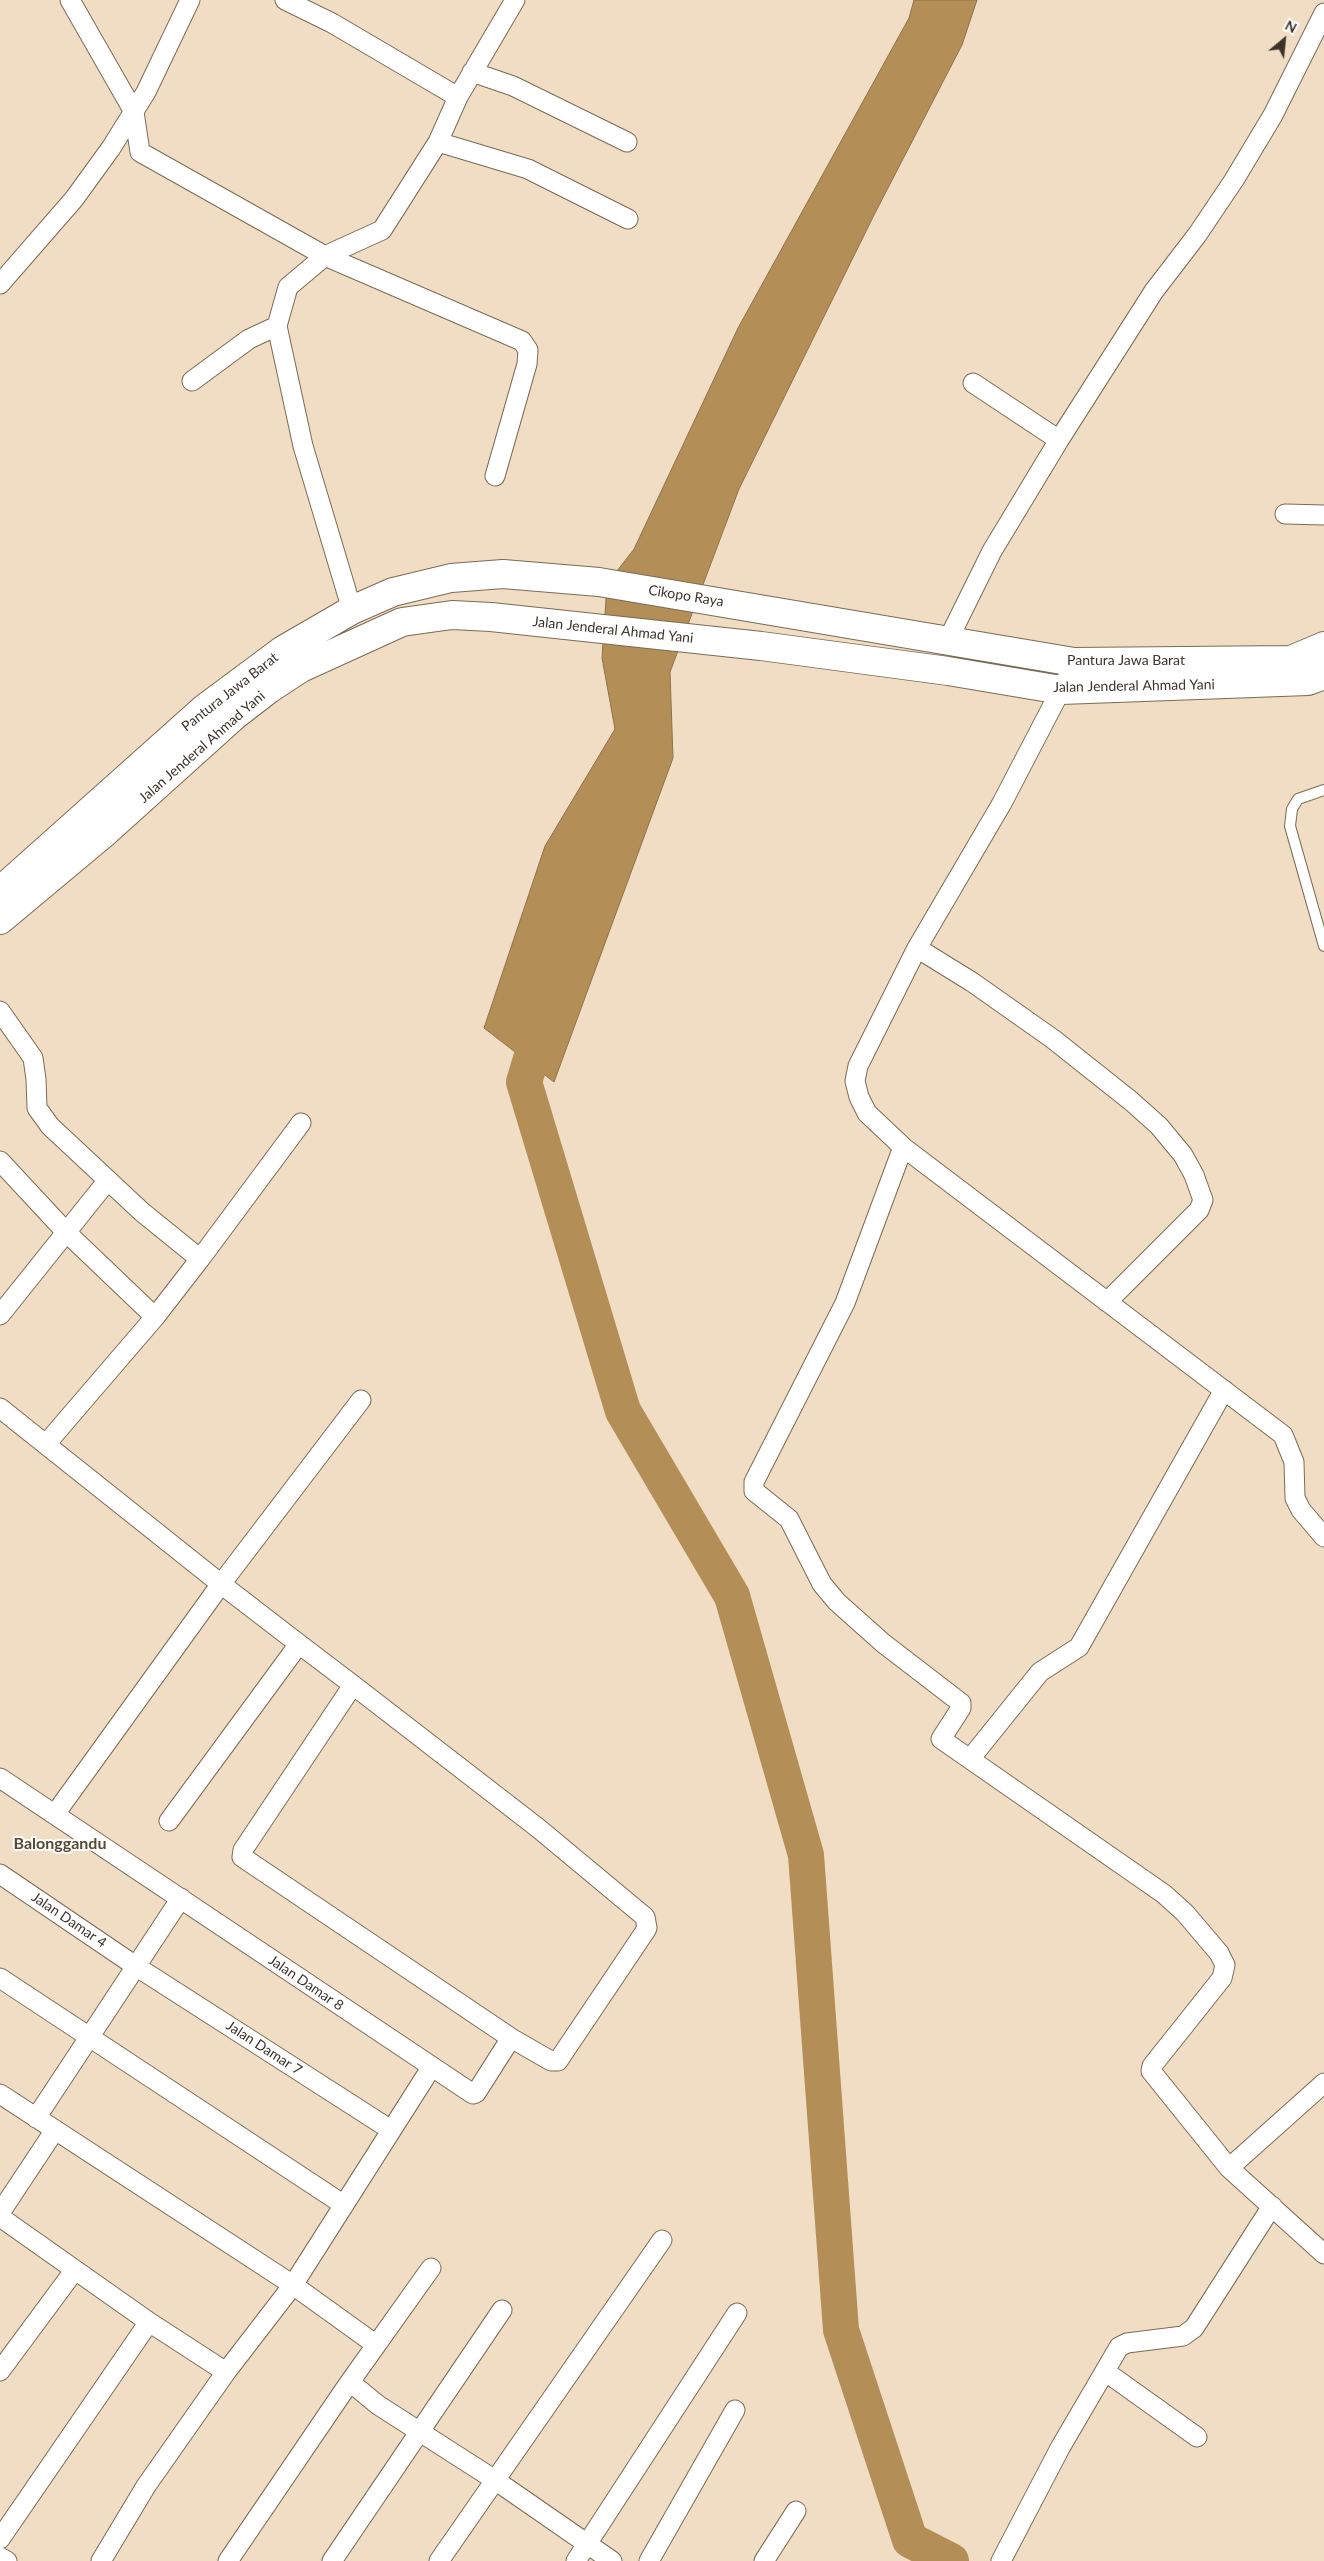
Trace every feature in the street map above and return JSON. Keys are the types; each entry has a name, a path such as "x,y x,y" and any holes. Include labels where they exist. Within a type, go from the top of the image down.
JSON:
{"highway":[{"name":"Pantura Jawa Barat","path":"0,891 206,708 283,650 352,610 393,592 451,578 503,574"},
{"name":"Cikopo Raya","path":"503,574 599,582 868,628"},
{"name":"Jalan Jenderal Ahmad Yani","path":"0,920 103,834 234,716 269,688 301,668 402,622 452,615 491,617 761,646 948,670 1061,690 1308,681 1324,674"},
{"name":"Pantura Jawa Barat","path":"868,628 1074,662 1291,660 1324,646"},
{"path":"948,640 948,670"}],"street":[{"path":"70,0 134,112 140,152 325,256 522,341 528,350 527,364 495,476"},
{"path":"0,284 74,199 134,112 146,92 190,0"},
{"path":"285,0 332,23 458,97"},
{"path":"352,610 303,446 277,326 288,286 325,256 382,230 438,142 458,97 515,0"},
{"path":"948,640 992,551 1059,440 1154,291 1197,235 1234,180 1274,114 1324,13"},
{"path":"472,72 513,86 627,142"},
{"path":"438,142 528,169 628,219"},
{"path":"192,381 249,338 277,326"},
{"path":"973,383 1059,440"},
{"path":"1285,514 1324,515"},
{"path":"1074,662 1002,803 917,948 858,1066 855,1081 859,1097 867,1113 903,1147 1282,1435 1294,1462 1295,1498 1301,1510 1324,1537"},
{"path":"917,948 972,982 1053,1039 1131,1101 1159,1126 1183,1155 1194,1175 1203,1200 1199,1210 1107,1302"},
{"path":"0,1010 33,1058 37,1108 50,1126 108,1180 200,1259"},
{"path":"46,1444 155,1317 301,1123"},
{"path":"903,1147 845,1303 754,1482 753,1488 756,1493 789,1519 822,1584 837,1602 883,1643 962,1704 940,1738 1164,1894 1205,1935 1223,1959 1226,1968 1222,1978 1151,2068 1152,2073 1229,2168 1324,2254"},
{"path":"0,1161 66,1232 155,1317"},
{"path":"0,1315 108,1180"},
{"path":"970,1759 1040,1672 1079,1647 1224,1390"},
{"path":"55,1814 221,1584 361,1400"},
{"path":"0,1408 221,1584 353,1685 538,1828 645,1917 647,1928 644,1933 558,2061 551,2061 511,2038 242,1856 243,1850 353,1685"},
{"path":"169,1821 299,1644"},
{"name":"Jalan Damar 8","path":"0,1778 431,2068 474,2094 511,2038"},
{"name":"Jalan Damar 4","path":"0,1874 137,1967"},
{"path":"36,2118 181,1898"},
{"name":"Jalan Damar 7","path":"137,1967 391,2130"},
{"path":"0,1978 344,2205"},
{"path":"101,2561 146,2486 226,2372 292,2285 431,2068"},
{"path":"1229,2168 1324,2083"},
{"path":"0,2094 292,2285 376,2344"},
{"path":"0,2213 55,2130"},
{"path":"1004,2558 1060,2448 1119,2348 1127,2343 1184,2336 1194,2328 1272,2206"},
{"path":"0,2217 148,2322 226,2372"},
{"path":"439,2561 662,2240"},
{"path":"228,2561 376,2344 431,2268"},
{"path":"0,2371 74,2270"},
{"path":"332,2561 502,2310"},
{"path":"576,2561 738,2313"},
{"path":"0,2539 148,2322"},
{"path":"1106,2372 1197,2437"},
{"path":"350,2382 378,2405 495,2480 612,2561"},
{"path":"649,2561 735,2410"},
{"path":"764,2561 796,2510"},
{"path":"0,2556 7,2561"}],"lane":[{"path":"1324,790 1298,799 1292,809 1290,826 1323,933 1324,946"}],"shaded area":[{"path":"914,0 977,0 962,45 874,215 739,489 670,672 673,758 554,1082 484,1028 545,846 615,729 602,658 607,584 634,549 738,328 909,18"}],"waterway":[{"path":"544,1016 524,1082 623,1411 732,1596 806,1855 841,2330 910,2540 951,2561"}],"district":[{"name":"Balonggandu","path":"60,1844"}]}
